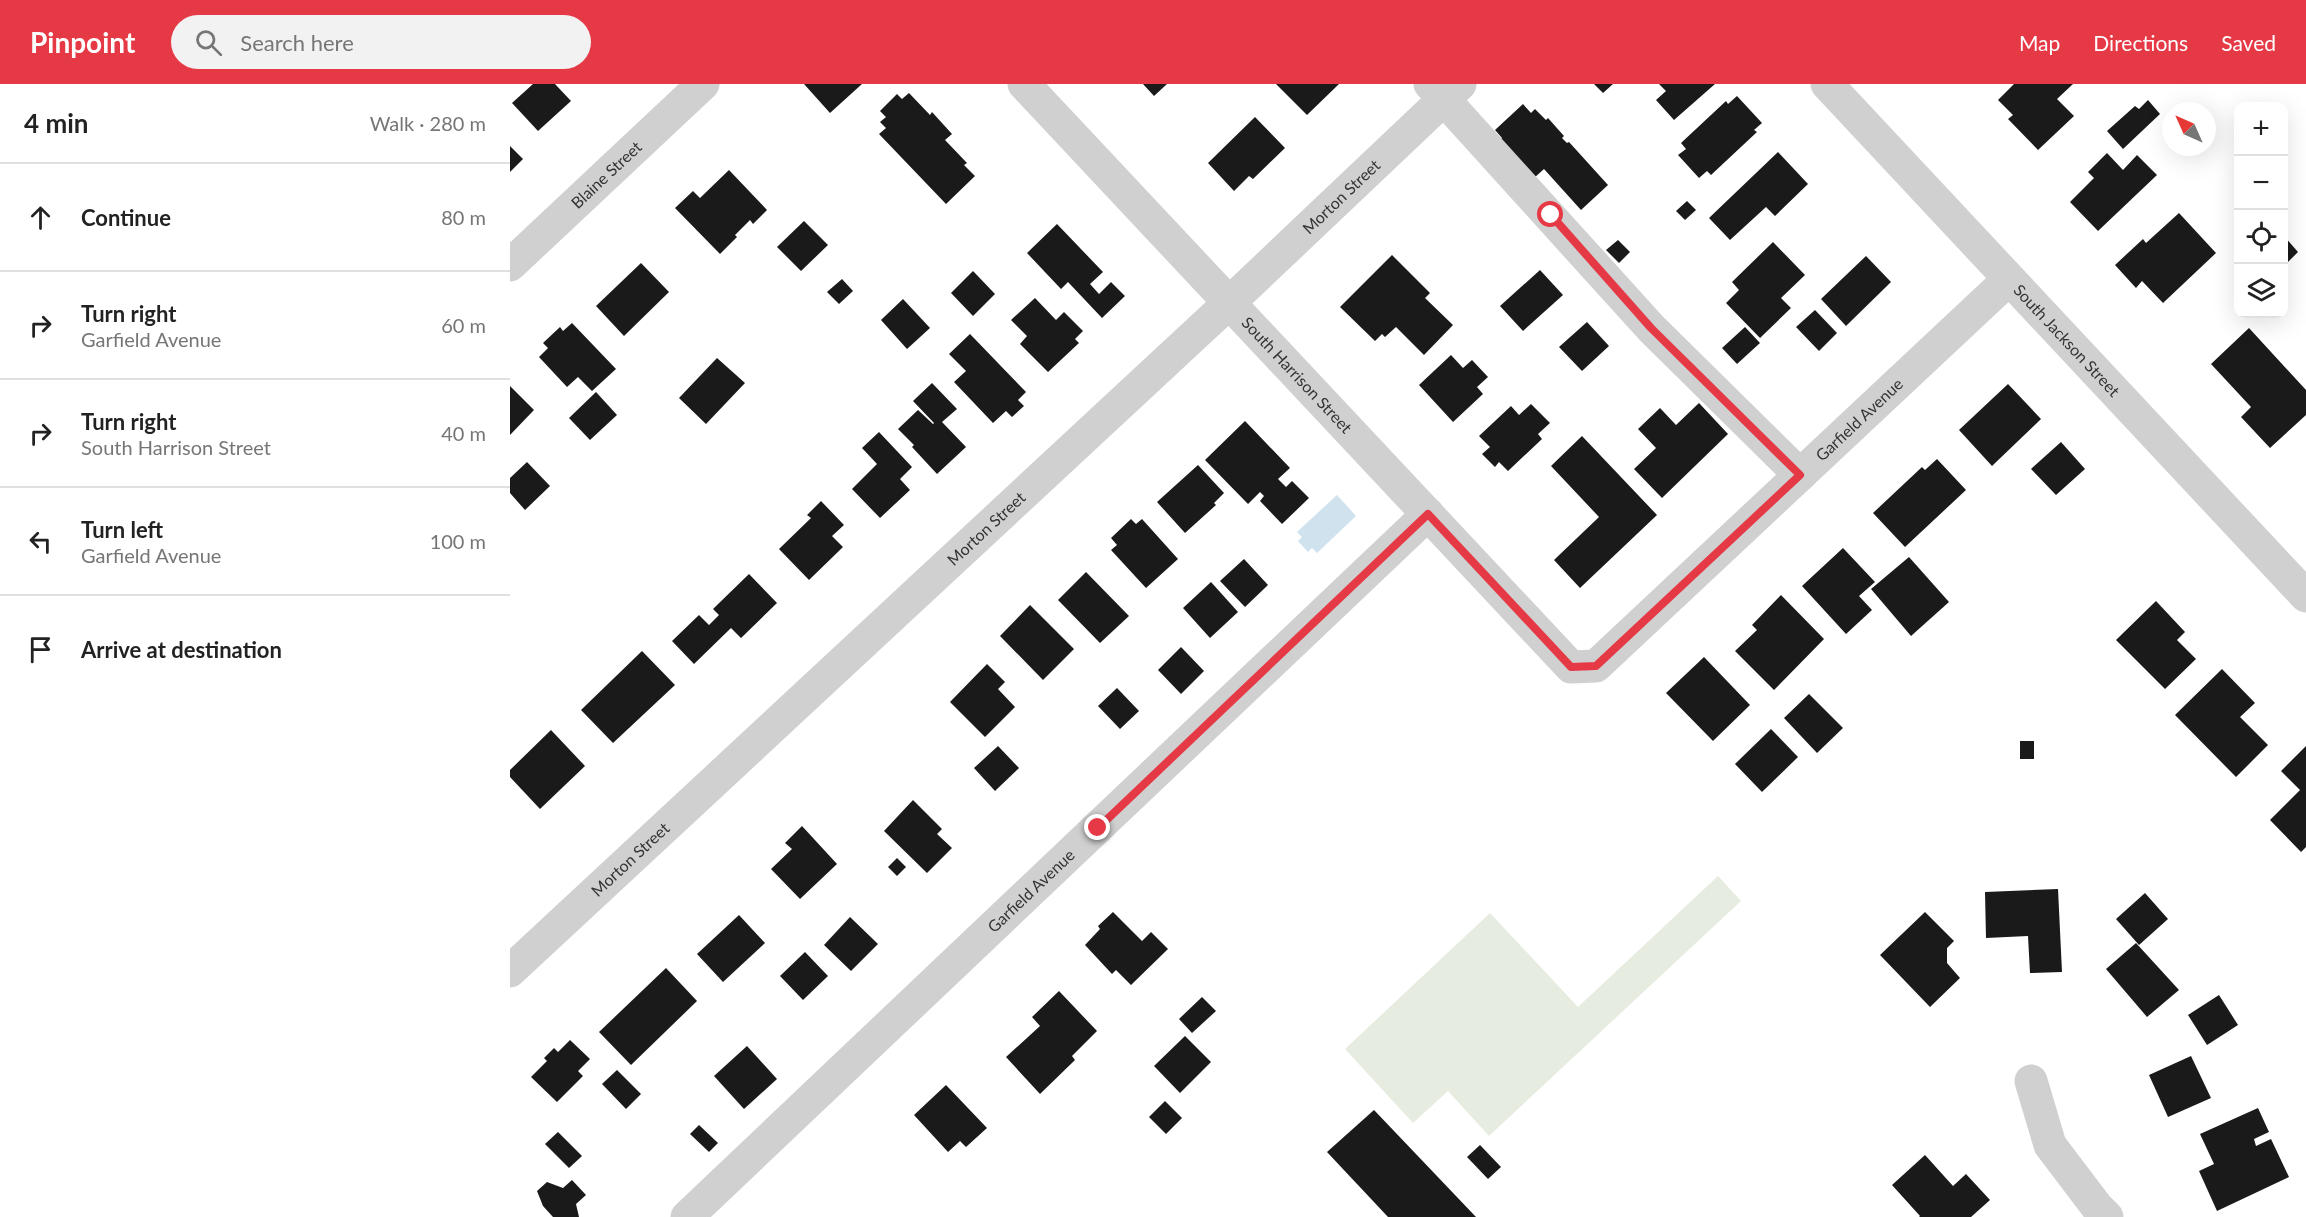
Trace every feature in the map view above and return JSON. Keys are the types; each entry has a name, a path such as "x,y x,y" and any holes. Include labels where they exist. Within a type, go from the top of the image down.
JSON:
{"street":[{"name":"Blaine Street","path":"510,265 703,84"},
{"name":"South Harrison Street","path":"1024,84 1571,667"},
{"name":"South Jackson Street","path":"1827,84 2306,596"},
{"name":"Morton Street","path":"510,971 1230,302 1445,89"},
{"path":"1445,89 1651,328 1800,475"},
{"name":"Garfield Avenue","path":"1571,667 1596,666 2008,280"},
{"name":"Garfield Avenue","path":"687,1217 1428,514"},
{"path":"2031,1081 2050,1146 2107,1217"}],"shaded area":[{"path":"1718,876 1741,901 1489,1136 1448,1091 1413,1123 1345,1049 1490,913 1578,1007"}],"water":[{"path":"1337,495 1356,516 1317,553 1312,548 1308,552 1298,541 1302,537 1297,532"}],"building":[{"path":"533,84 555,84 571,101 538,131 512,103"},
{"path":"804,84 862,84 830,113"},
{"path":"1143,84 1167,84 1154,96"},
{"path":"1276,84 1339,84 1307,115"},
{"path":"1594,84 1613,84 1603,93"},
{"path":"1659,84 1715,84 1674,120 1656,100 1666,91"},
{"path":"2014,84 2073,84 2057,99 2074,116 2038,150 2008,119 2013,115 1998,100"},
{"path":"909,93 930,115 932,112 952,134 945,140 967,163 964,165 975,176 946,204 879,134 886,128 880,122 886,117 880,111 897,94 902,99"},
{"path":"1737,96 1762,123 1754,130 1757,132 1711,175 1707,171 1699,178 1678,155 1686,149 1681,143 1726,101 1728,104"},
{"path":"2148,100 2160,114 2123,149 2107,131 2135,106 2139,109"},
{"path":"1523,104 1531,113 1535,109 1546,120 1548,118 1564,136 1562,138 1567,143 1569,142 1608,185 1581,210 1544,169 1534,178 1500,140 1502,138 1495,130"},
{"path":"1255,117 1285,148 1253,179 1249,176 1234,191 1208,163"},
{"path":"510,146 523,159 510,172"},
{"path":"1778,152 1808,184 1775,216 1766,207 1730,240 1709,218"},
{"path":"2107,153 2123,170 2137,155 2157,175 2098,231 2070,202 2094,178 2088,172"},
{"path":"729,170 767,210 753,224 750,220 720,254 675,208 693,191 700,198"},
{"path":"1687,201 1696,210 1685,220 1676,211"},
{"path":"2179,213 2216,253 2163,303 2142,281 2136,288 2115,265 2143,239 2146,243"},
{"path":"804,221 828,245 801,271 777,247"},
{"path":"1057,224 1103,272 1090,284 1099,294 1111,282 1125,296 1102,318 1068,282 1061,289 1027,253"},
{"path":"1618,240 1630,252 1619,263 1606,250"},
{"path":"2288,241 2298,252 2288,262"},
{"path":"1773,242 1805,275 1781,298 1791,308 1760,338 1726,303 1739,290 1732,282"},
{"path":"1392,255 1430,293 1425,298 1453,325 1424,355 1396,327 1385,337 1382,334 1375,341 1340,307"},
{"path":"1866,256 1891,282 1846,326 1821,299"},
{"path":"641,263 669,292 624,336 596,306"},
{"path":"1540,270 1563,295 1523,331 1500,306"},
{"path":"973,271 995,294 973,316 951,293"},
{"path":"842,279 853,291 839,304 827,292"},
{"path":"1035,298 1056,320 1064,312 1083,331 1075,339 1079,343 1048,372 1020,344 1027,336 1011,320"},
{"path":"903,299 930,328 907,349 881,320"},
{"path":"1815,310 1837,333 1819,351 1796,327"},
{"path":"1587,322 1609,346 1582,371 1559,347"},
{"path":"572,323 616,369 592,391 578,377 567,387 539,357 548,348 543,343 560,327 563,331"},
{"path":"1745,327 1760,343 1737,364 1722,348"},
{"path":"2249,328 2306,390 2306,415 2270,448 2241,417 2251,407 2211,364"},
{"path":"970,334 1026,392 1018,400 1024,406 1012,417 1006,411 993,423 954,382 966,371 949,354"},
{"path":"1451,355 1463,368 1472,360 1488,377 1477,387 1483,394 1453,422 1419,385"},
{"path":"717,358 745,383 706,424 679,398"},
{"path":"932,383 957,409 942,422 966,447 937,474 898,429 918,410 934,423 913,401"},
{"path":"2008,384 2041,419 1992,466 1959,430"},
{"path":"510,386 534,410 510,435"},
{"path":"596,392 617,415 590,440 569,418"},
{"path":"1699,403 1728,434 1662,498 1634,469 1656,448 1638,429 1660,408 1676,425"},
{"path":"1531,404 1550,423 1538,434 1542,439 1508,471 1499,462 1495,467 1482,454 1490,447 1479,436 1511,406 1519,415"},
{"path":"1245,421 1290,468 1278,479 1286,487 1292,481 1309,498 1282,524 1260,501 1264,496 1260,492 1248,504 1205,460"},
{"path":"879,432 912,467 900,479 910,490 880,518 852,489 877,464 862,448"},
{"path":"1582,436 1657,515 1580,588 1554,560 1599,517 1551,466"},
{"path":"2061,442 2085,469 2056,495 2031,469"},
{"path":"1937,459 1966,490 1905,547 1873,513 1922,467 1925,470"},
{"path":"527,462 550,486 525,510 510,493 510,478"},
{"path":"1198,465 1224,493 1214,503 1216,505 1185,533 1157,502"},
{"path":"821,501 844,525 832,536 843,547 809,580 779,549 811,518 807,515"},
{"path":"1131,519 1136,524 1142,519 1178,559 1146,588 1111,550 1117,545 1111,538"},
{"path":"1843,548 1875,582 1859,596 1872,610 1846,634 1802,586"},
{"path":"1909,557 1949,602 1911,636 1871,589"},
{"path":"1244,559 1268,585 1245,607 1220,581"},
{"path":"1086,572 1129,616 1100,643 1058,600"},
{"path":"749,574 777,603 741,638 731,628 694,664 672,641 699,615 709,625 719,615 713,609"},
{"path":"1211,582 1238,612 1210,638 1183,608"},
{"path":"1781,595 1824,639 1774,690 1735,651 1757,630 1752,625"},
{"path":"2156,601 2185,632 2177,640 2196,659 2165,689 2116,640"},
{"path":"1030,605 1074,649 1043,680 1000,636"},
{"path":"1181,647 1204,671 1181,694 1158,670"},
{"path":"642,651 675,685 613,743 581,710"},
{"path":"1704,657 1750,705 1713,741 1666,693"},
{"path":"987,664 1005,682 998,689 1015,707 985,737 950,702"},
{"path":"2222,669 2255,703 2240,717 2268,745 2236,777 2175,715"},
{"path":"1117,688 1139,711 1120,729 1098,706"},
{"path":"1809,694 1843,728 1817,753 1784,718"},
{"path":"1771,729 1798,757 1762,792 1735,764"},
{"path":"551,730 585,766 540,809 510,777 510,770"},
{"path":"2020,741 2034,741 2034,759 2020,759"},
{"path":"998,746 1019,768 995,791 974,768"},
{"path":"2306,746 2306,847 2301,852 2270,820 2300,790 2281,771"},
{"path":"913,800 942,829 937,834 952,848 927,873 884,831"},
{"path":"802,826 837,864 800,899 771,869 792,849 785,843"},
{"path":"897,858 906,867 897,876 888,867"},
{"path":"2058,889 2062,972 2030,973 2028,936 1986,938 1985,892"},
{"path":"2145,893 2168,919 2139,945 2116,919"},
{"path":"1113,912 1142,941 1151,932 1168,949 1131,985 1116,970 1112,974 1085,945 1100,929 1098,926"},
{"path":"1925,912 1954,941 1947,948 1947,963 1960,978 1930,1007 1880,955"},
{"path":"739,915 765,943 723,982 697,954"},
{"path":"850,917 878,944 851,971 824,945"},
{"path":"2136,943 2179,990 2147,1017 2106,969"},
{"path":"805,952 828,976 803,1000 780,976"},
{"path":"666,968 697,1001 631,1065 599,1032"},
{"path":"1059,991 1097,1031 1072,1056 1075,1060 1040,1094 1006,1057 1040,1026 1032,1017"},
{"path":"2219,995 2238,1025 2207,1045 2188,1015"},
{"path":"1202,997 1216,1011 1192,1033 1179,1019"},
{"path":"1185,1036 1211,1062 1180,1093 1154,1066"},
{"path":"570,1040 590,1059 578,1071 583,1076 557,1102 531,1077 547,1061 544,1058 554,1048 558,1052"},
{"path":"747,1046 777,1079 744,1109 714,1076"},
{"path":"2191,1056 2211,1098 2168,1117 2149,1075"},
{"path":"617,1070 641,1094 626,1109 602,1084"},
{"path":"946,1085 987,1128 966,1147 960,1141 948,1152 914,1115"},
{"path":"1165,1101 1182,1118 1166,1134 1149,1117"},
{"path":"2258,1108 2269,1132 2254,1139 2256,1146 2271,1139 2289,1177 2217,1211 2199,1171 2214,1164 2200,1134"},
{"path":"1374,1110 1476,1217 1388,1217 1327,1152"},
{"path":"699,1125 718,1143 709,1152 690,1134"},
{"path":"558,1132 582,1156 569,1168 545,1144"},
{"path":"1480,1145 1501,1167 1488,1179 1467,1157"},
{"path":"1925,1155 1953,1186 1966,1174 1990,1200 1971,1217 1919,1217 1892,1185"},
{"path":"572,1180 586,1195 576,1204 579,1217 553,1217 543,1206 537,1191 547,1182 563,1188"}],"route":[{"path":"1098,828 1428,514 1571,667 1596,666 1800,475 1651,328 1551,215"}]}
